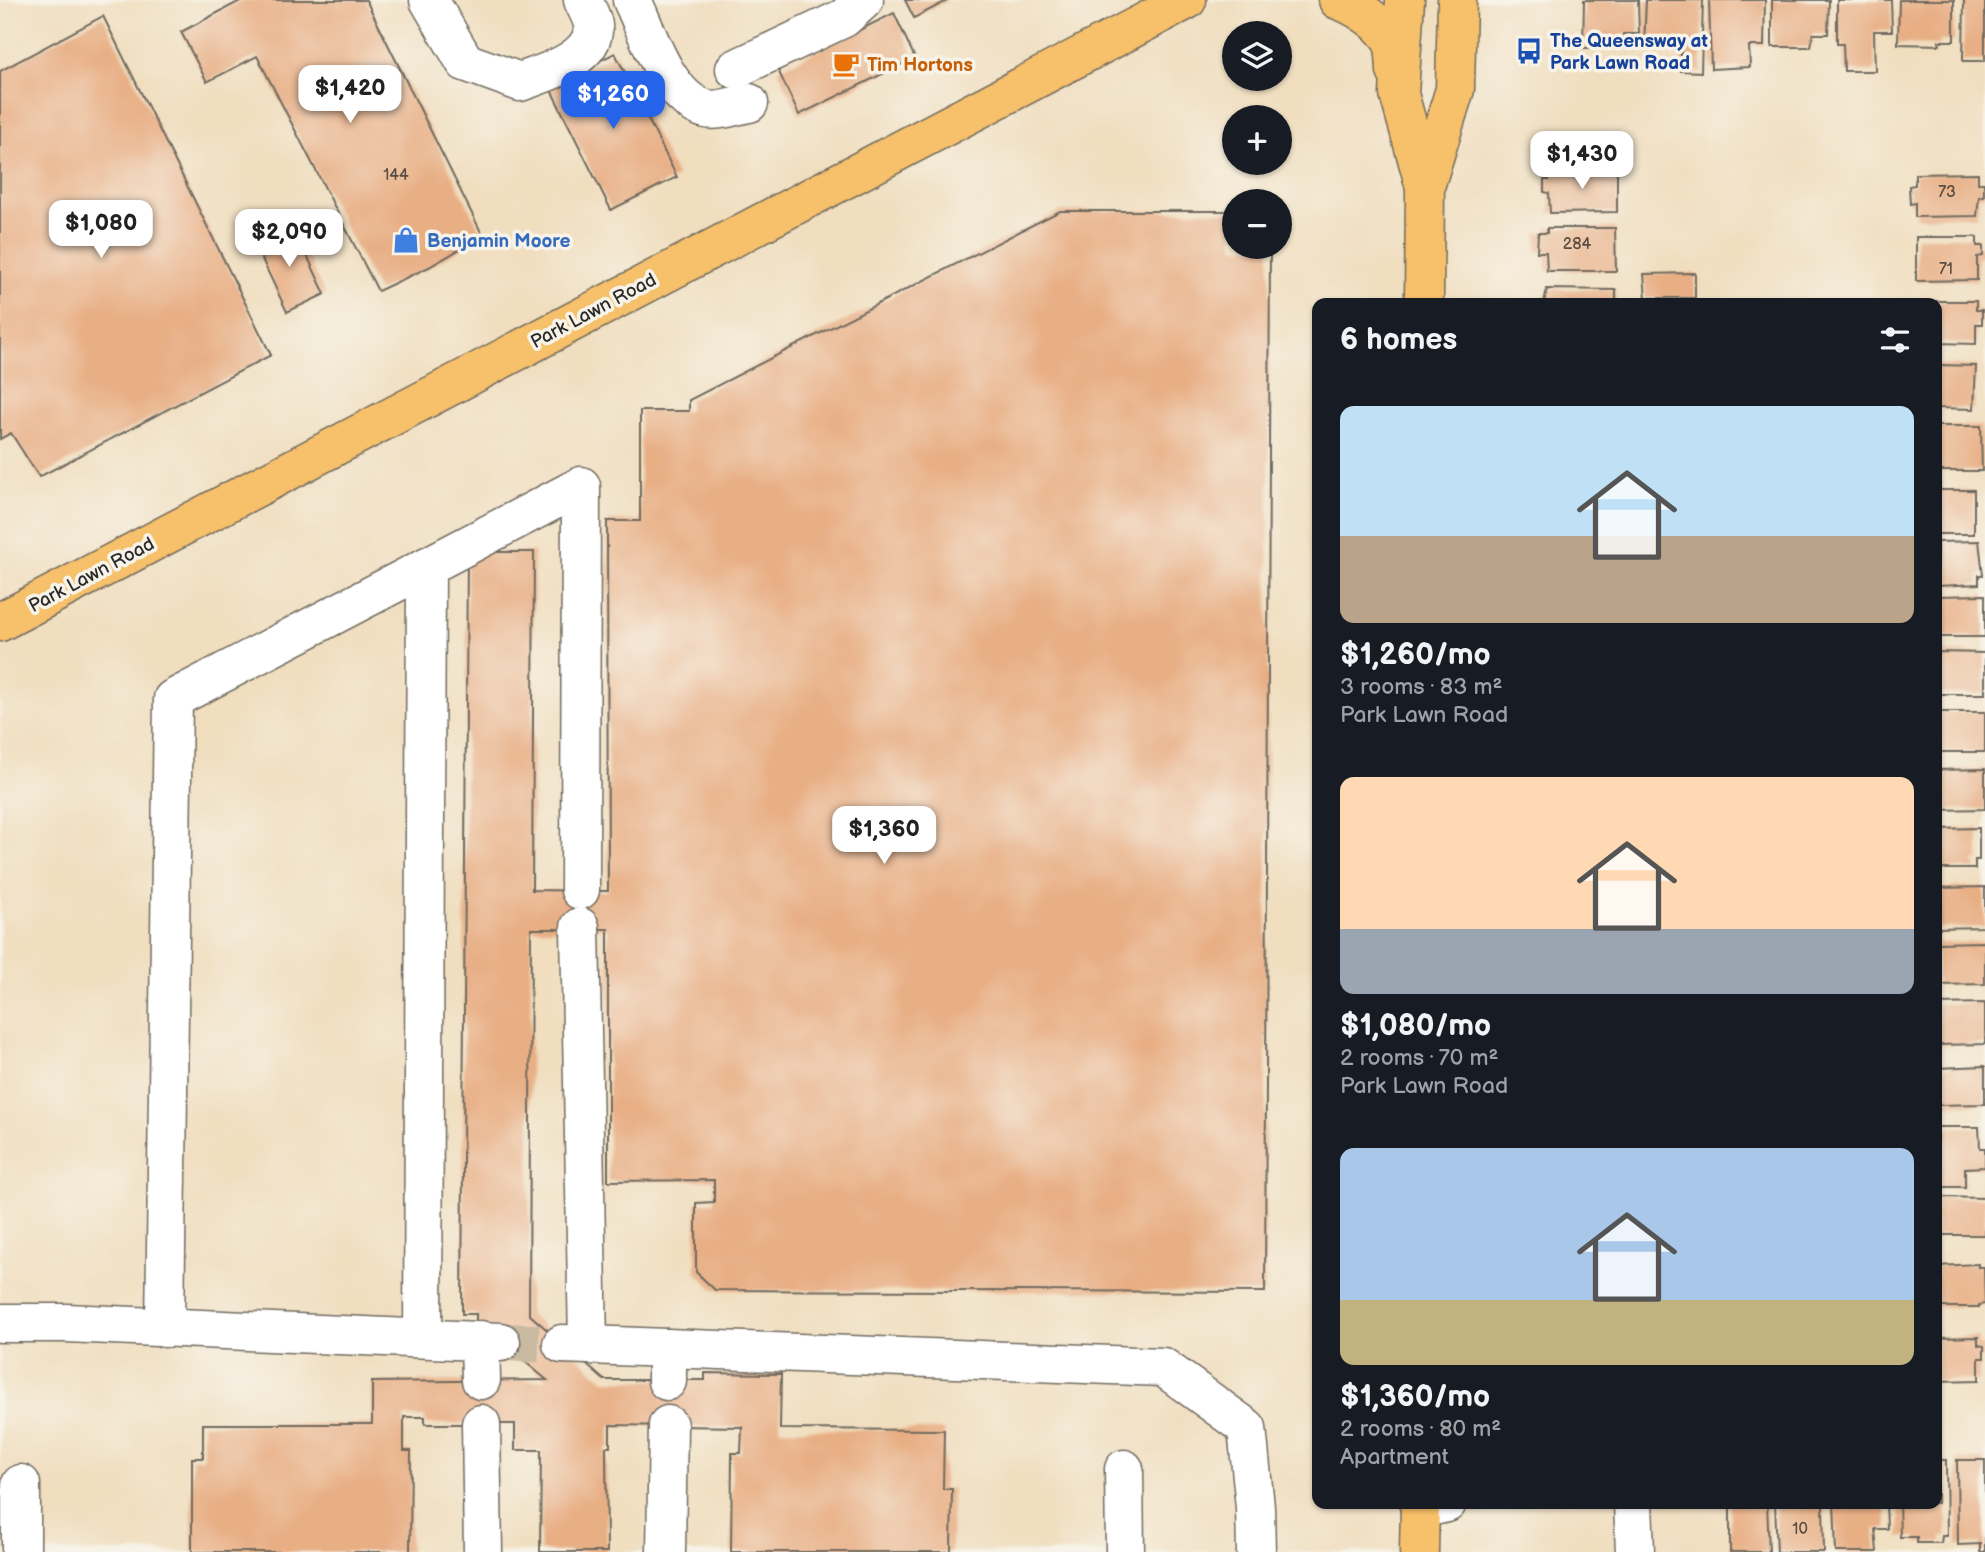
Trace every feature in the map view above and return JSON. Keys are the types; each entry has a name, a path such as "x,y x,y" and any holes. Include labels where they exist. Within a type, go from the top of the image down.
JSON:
{"main road":[{"path":"1338,0 1356,6 1374,21 1392,42 1399,94 1425,187 1424,298"},
{"path":"1399,94 1405,0"},
{"path":"1425,187 1455,89 1457,0"},
{"name":"Park Lawn Road","path":"0,622 1176,2"},
{"path":"1419,1552 1428,1509"}],"lane":[{"path":"429,0 466,62 520,82 566,64 586,48 591,40 593,25 583,0"},
{"path":"632,0 672,85 689,101 708,110 844,18 864,0"},
{"path":"165,1328 173,699 581,486 575,1344 667,1364 1163,1367 1247,1428 1255,1507 1256,1552"},
{"path":"423,1338 426,568"},
{"path":"0,1323 491,1341 481,1380"},
{"path":"481,1424 483,1552"},
{"path":"666,1552 668,1425"},
{"path":"1124,1469 1125,1552"},
{"path":"21,1484 21,1552"},
{"path":"1633,1509 1635,1552"}],"building":[{"path":"242,0 366,0 483,236 429,267 378,291 257,56 207,82 181,32"},
{"path":"905,0 949,0 914,18"},
{"path":"1584,0 1638,0 1639,34 1623,34 1623,47 1583,48"},
{"path":"1646,0 1703,0 1701,72 1681,71 1681,49 1644,48"},
{"path":"1709,0 1765,0 1764,46 1749,46 1750,67 1711,69"},
{"path":"1772,0 1829,0 1828,34 1813,34 1811,47 1772,47"},
{"path":"1837,0 1891,0 1892,31 1874,31 1875,71 1844,71 1843,44 1837,44"},
{"path":"1899,0 1954,0 1954,41 1939,41 1940,45 1898,44"},
{"path":"1964,0 1985,0 1985,61 1963,61"},
{"name":"Tim Hortons","path":"894,13 915,58 799,115 778,70"},
{"path":"103,16 271,355 39,477 11,433 0,439 0,71"},
{"path":"615,53 677,177 611,210 549,86"},
{"path":"1617,170 1617,212 1550,213 1549,193 1544,192 1544,180 1549,180 1549,171"},
{"path":"1978,173 1978,183 1984,183 1984,196 1979,196 1977,216 1915,217 1915,203 1910,204 1909,186 1915,185 1915,174"},
{"path":"1060,211 1222,211 1222,259 1270,259 1265,1292 715,1290 696,1272 696,1203 714,1202 714,1180 608,1181 608,929 531,929 529,1314 604,1380 705,1380 705,1373 781,1374 780,1429 944,1430 943,1489 952,1489 951,1552 731,1552 732,1453 741,1453 742,1427 610,1425 610,1447 606,1447 607,1552 540,1552 541,1450 515,1450 515,1424 425,1424 425,1417 404,1417 404,1451 411,1451 410,1552 192,1552 192,1458 203,1458 203,1424 372,1424 372,1382 547,1380 476,1321 476,1314 462,1314 467,552 534,552 532,890 608,891 607,521 640,521 640,411 689,411 689,400"},
{"path":"275,227 283,243 298,236 325,294 287,312 252,238"},
{"path":"1547,228 1615,228 1616,271 1547,271 1546,252 1537,252 1538,233 1547,233"},
{"path":"1916,237 1977,237 1977,246 1983,246 1983,256 1977,257 1977,280 1916,281"},
{"path":"1695,273 1695,298 1646,298 1644,274"},
{"path":"1547,289 1616,290 1616,298 1545,298"},
{"path":"1942,301 1976,301 1976,310 1982,310 1982,324 1976,324 1976,344 1942,343"},
{"path":"1942,365 1976,366 1974,409 1942,408"},
{"path":"1942,426 1981,426 1982,471 1942,471"},
{"path":"1942,490 1974,490 1974,534 1942,534"},
{"path":"1979,541 1983,575 1979,575 1979,584 1942,586 1942,542"},
{"path":"1985,595 1985,637 1942,637 1942,596"},
{"path":"1942,652 1985,653 1985,694 1942,694"},
{"path":"1942,712 1985,712 1985,752 1942,752"},
{"path":"1985,769 1985,809 1942,810 1942,770"},
{"path":"1979,828 1979,860 1975,860 1975,869 1942,869 1942,829"},
{"path":"1985,887 1985,927 1942,928 1942,888"},
{"path":"1985,942 1985,984 1942,985 1942,943"},
{"path":"1985,1003 1985,1044 1942,1045 1942,1004"},
{"path":"1985,1066 1985,1104 1942,1105 1942,1068"},
{"path":"1942,1127 1979,1127 1980,1148 1985,1148 1985,1167 1965,1168 1965,1187 1942,1187"},
{"path":"1942,1197 1985,1198 1985,1235 1942,1235"},
{"path":"1978,1264 1978,1267 1984,1267 1985,1304 1979,1307 1942,1307 1942,1266"},
{"path":"1978,1337 1978,1345 1984,1346 1984,1358 1979,1358 1979,1380 1942,1381 1942,1338"},
{"path":"1942,1460 1946,1460 1947,1536 1942,1536 1941,1543 1917,1543 1917,1537 1900,1537 1899,1509 1942,1509"},
{"path":"1957,1460 1985,1460 1985,1552 1980,1552 1980,1544 1958,1545"},
{"path":"1730,1509 1767,1509 1769,1552 1730,1552"},
{"path":"1775,1509 1823,1509 1824,1552 1777,1552"},
{"path":"1834,1509 1886,1509 1887,1529 1875,1529 1877,1552 1836,1552"}],"tunnel":[{"path":"501,1342 562,1344"}],"place":[{"name":"The Queensway at Park Lawn Road","path":"1529,51"},
{"name":"Tim Hortons","path":"846,64"},
{"name":"Benjamin Moore","path":"406,240"}]}
